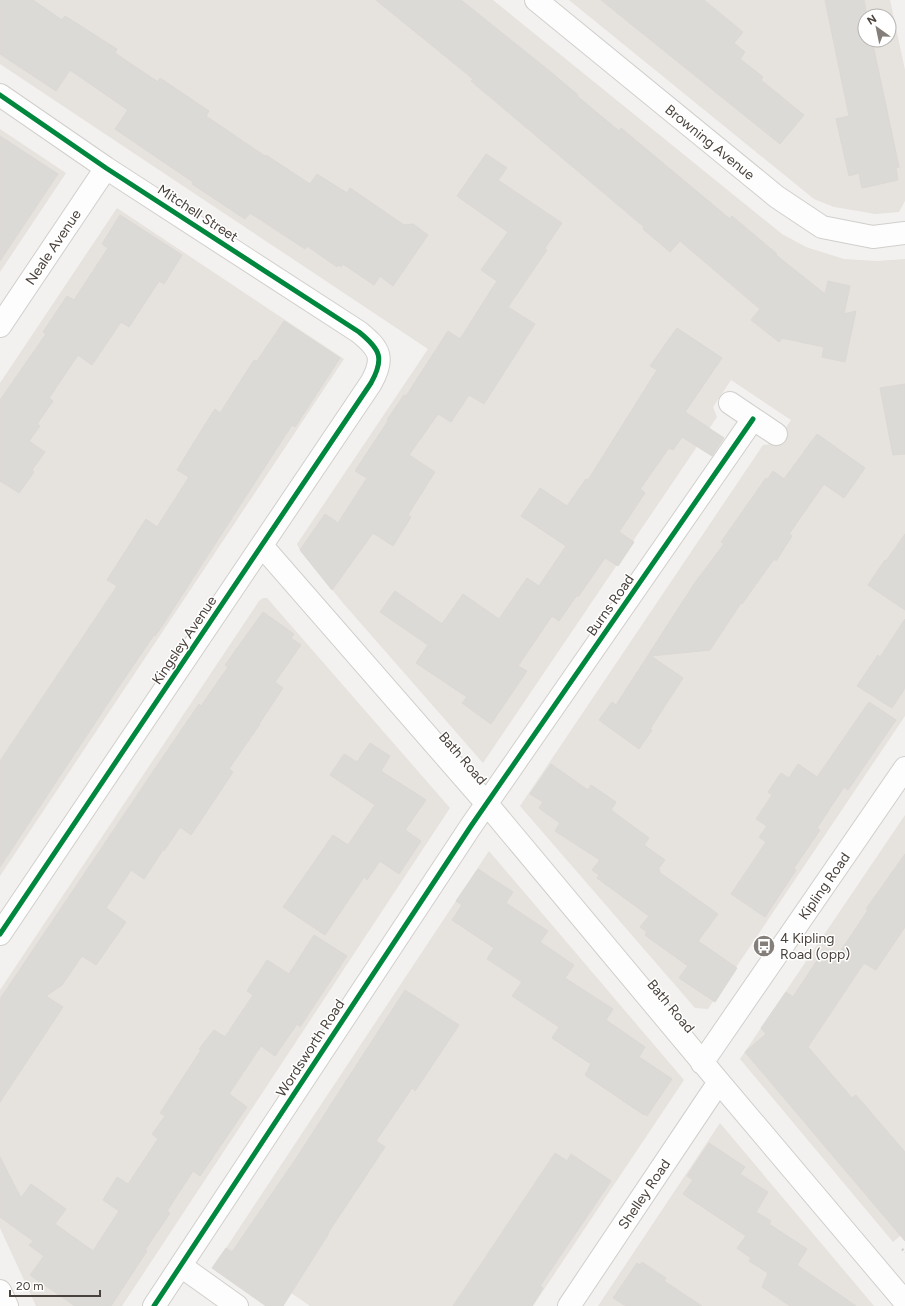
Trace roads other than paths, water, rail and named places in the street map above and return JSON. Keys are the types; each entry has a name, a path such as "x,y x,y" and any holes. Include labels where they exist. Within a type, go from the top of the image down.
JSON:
{"street":[{"name":"Browning Avenue","path":"536,0 777,197 822,227 873,237 905,233"},
{"name":"Mitchell Street","path":"0,95 106,168 359,332 372,343 379,355"},
{"name":"Neale Avenue","path":"0,326 106,168"},
{"name":"Kingsley Avenue","path":"0,934 372,383 378,370 379,355"},
{"path":"730,403 776,434"},
{"name":"Burns Road","path":"487,804 753,419"},
{"name":"Bath Road","path":"262,546 487,804 702,1063 902,1293"},
{"name":"Kipling Road","path":"702,1063 905,768"},
{"name":"Wordsworth Road","path":"154,1306 487,804"},
{"name":"Shelley Road","path":"569,1306 719,1082"},
{"path":"181,1266 238,1306"},
{"path":"0,1291 7,1306"}],"place":[{"name":"4 Kipling Road (opp)","path":"764,946"}]}
